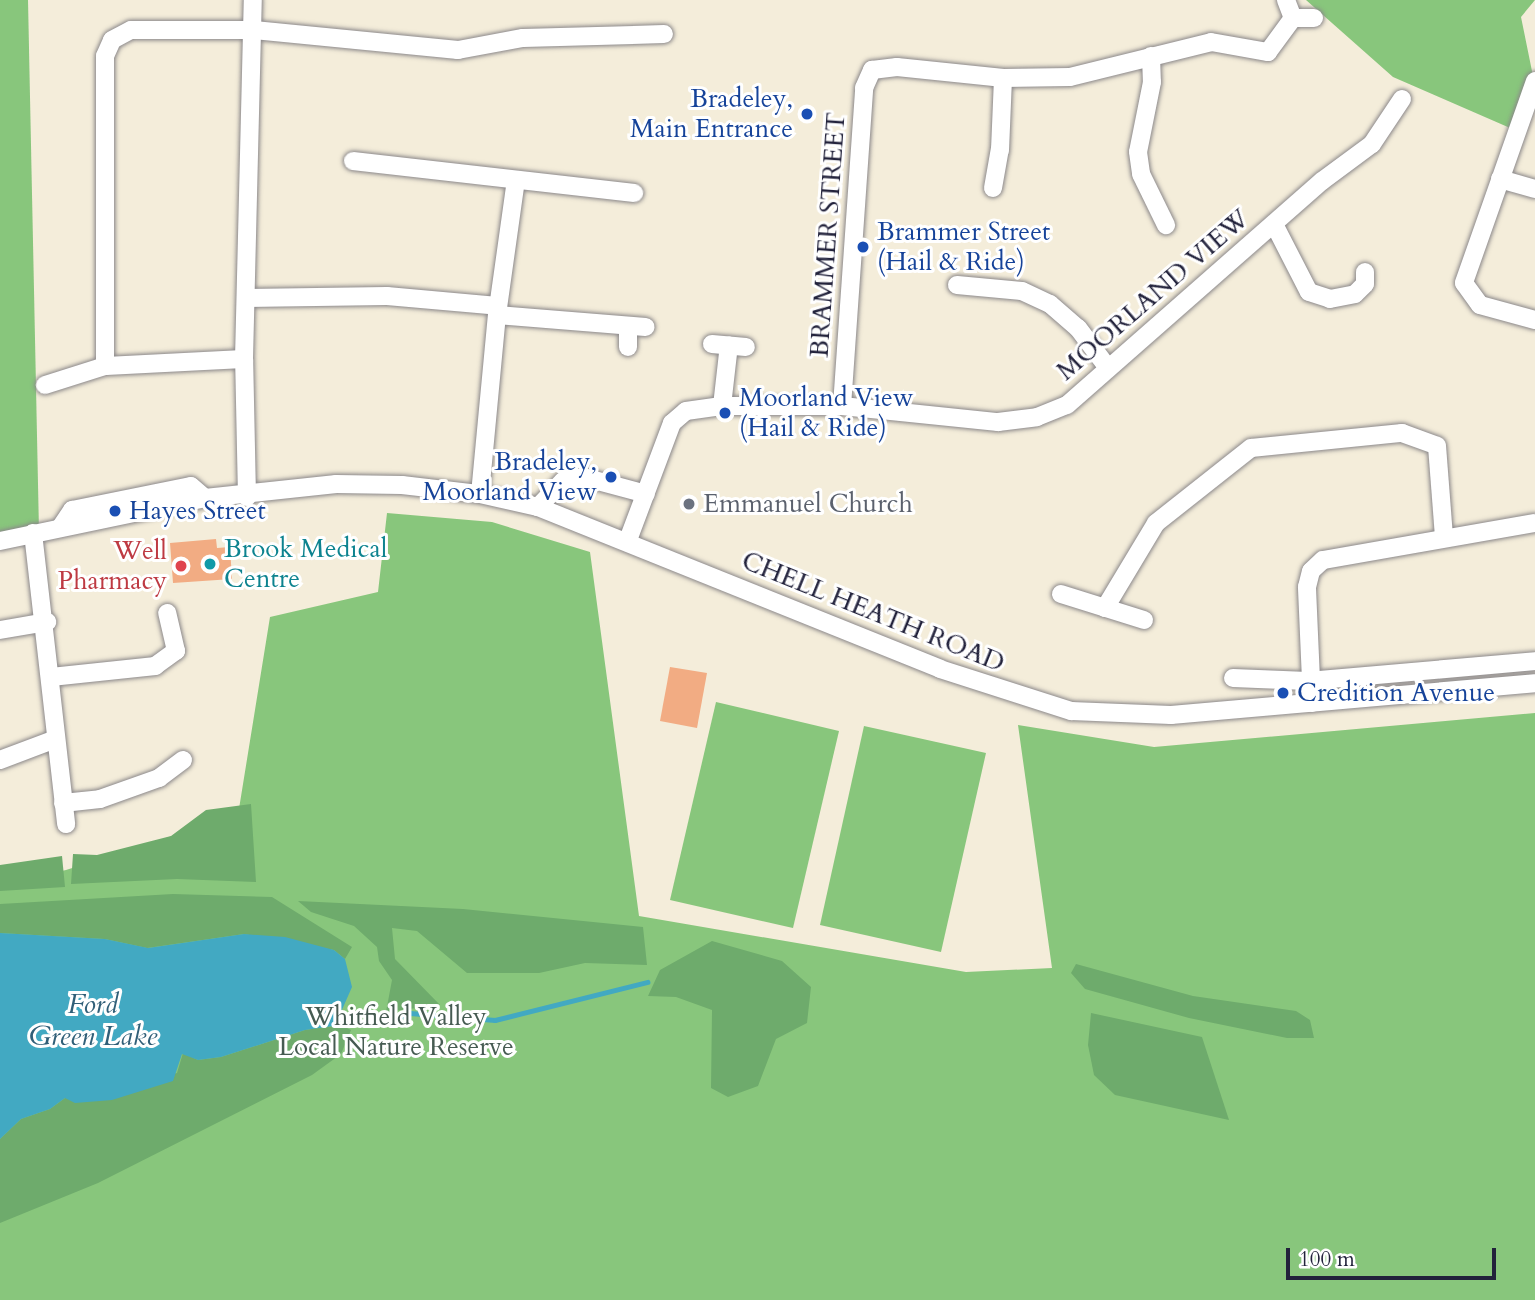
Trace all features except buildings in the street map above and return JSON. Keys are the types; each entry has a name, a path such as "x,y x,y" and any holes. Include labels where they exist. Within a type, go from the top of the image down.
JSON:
{"street":[{"path":"247,497 244,359 253,0"},
{"path":"1286,0 1293,18"},
{"path":"1293,18 1314,18"},
{"path":"993,188 1000,150 1003,78 1070,77 1211,42 1268,52 1293,18"},
{"path":"105,366 105,56 111,40 131,30 254,30 458,50 523,37 664,34"},
{"path":"1151,56 1152,82 1138,152 1141,174 1167,225"},
{"name":"BRAMMER STREET","path":"842,406 864,88 872,70 897,67 1003,78"},
{"path":"1535,81 1464,283 1480,305 1535,320"},
{"name":"MOORLAND VIEW","path":"628,540 672,423 686,411 722,406 842,406 1011,421 1067,405 1274,224 1372,144 1402,99"},
{"path":"353,161 634,193"},
{"path":"1500,179 1535,189"},
{"path":"480,494 497,310 516,180"},
{"path":"1274,224 1309,292 1330,299 1355,294 1365,284 1365,272"},
{"path":"957,285 1021,291 1050,304 1078,328 1108,368"},
{"path":"246,298 387,296 637,327 628,347"},
{"path":"722,406 729,345"},
{"path":"45,385 105,366 244,359"},
{"path":"1105,608 1156,523 1251,448 1402,433 1437,446 1444,537"},
{"path":"538,506 563,481 583,477 646,494"},
{"name":"CHELL HEATH ROAD","path":"0,541 205,498 247,497 337,484 402,485 480,494 538,506 628,540 940,669 1071,711 1171,715 1535,683"},
{"path":"1312,703 1308,681 1307,587 1311,571 1323,560 1535,523"},
{"path":"33,533 47,622 53,740 66,824"},
{"path":"1061,594 1144,620"},
{"path":"51,677 155,666 176,651 167,613"},
{"path":"0,630 47,622"},
{"path":"1233,678 1308,681 1535,661"},
{"path":"0,760 53,740"},
{"path":"63,803 100,799 159,778 183,761"}],"green space":[{"path":"0,0 28,0 39,532 0,538"},
{"path":"1306,0 1535,0 1521,17 1534,81 1517,131 1393,77"},
{"name":"Whitfield Valley Local Nature Reserve","path":"387,513 492,522 590,552 639,916 966,972 1052,968 1018,725 1154,747 1535,713 1535,1300 0,1300 0,885 66,870 238,815 270,617 378,592"},
{"path":"716,702 839,731 793,928 670,900"},
{"path":"864,726 986,753 941,952 820,925"},
{"path":"251,804 256,882 177,879 71,884 73,854 97,855 171,836 206,810"},
{"path":"62,856 65,887 0,891 0,865"},
{"path":"173,894 272,897 352,947 345,959 334,950 244,934 147,948 105,939 0,933 0,904"},
{"path":"298,901 463,909 643,927 647,965 585,963 539,973 467,973 417,931 392,928 395,959 440,1005 386,1012 392,980 379,961 377,947 354,926 311,912"},
{"path":"712,941 782,961 811,987 807,1023 776,1039 758,1086 728,1097 711,1088 712,1010 676,997 648,996 660,970"},
{"path":"1076,964 1193,996 1296,1011 1310,1020 1314,1038 1287,1038 1189,1018 1085,989 1071,973"},
{"path":"1091,1013 1202,1037 1229,1120 1115,1095 1094,1075 1088,1045"},
{"path":"341,1025 351,1030 341,1054 312,1075 98,1183 0,1223 0,1139 21,1119 50,1109 65,1098 177,1073 183,1053 198,1060 221,1057 305,1030"}],"water":[{"name":"Ford Green Lake","path":"0,933 105,939 148,948 244,934 285,937 334,950 345,959 352,987 341,1012 341,1025 305,1030 221,1057 198,1060 182,1054 173,1081 112,1100 75,1103 65,1098 50,1109 21,1119 0,1139"}],"waterway":[{"path":"383,1023 410,1013 495,1020 647,982"},
{"path":"338,1025 368,1023"}],"place":[{"name":"Bradeley, Main Entrance","path":"807,114"},
{"name":"Brammer Street (Hail & Ride)","path":"863,247"},
{"name":"Moorland View (Hail & Ride)","path":"725,413"},
{"name":"Bradeley, Moorland View","path":"611,477"},
{"name":"Emmanuel Church","path":"689,504"},
{"name":"Hayes Street","path":"115,511"},
{"name":"Brook Medical Centre","path":"210,564"},
{"name":"Well Pharmacy","path":"181,566"},
{"name":"Credition Avenue","path":"1283,693"}]}
